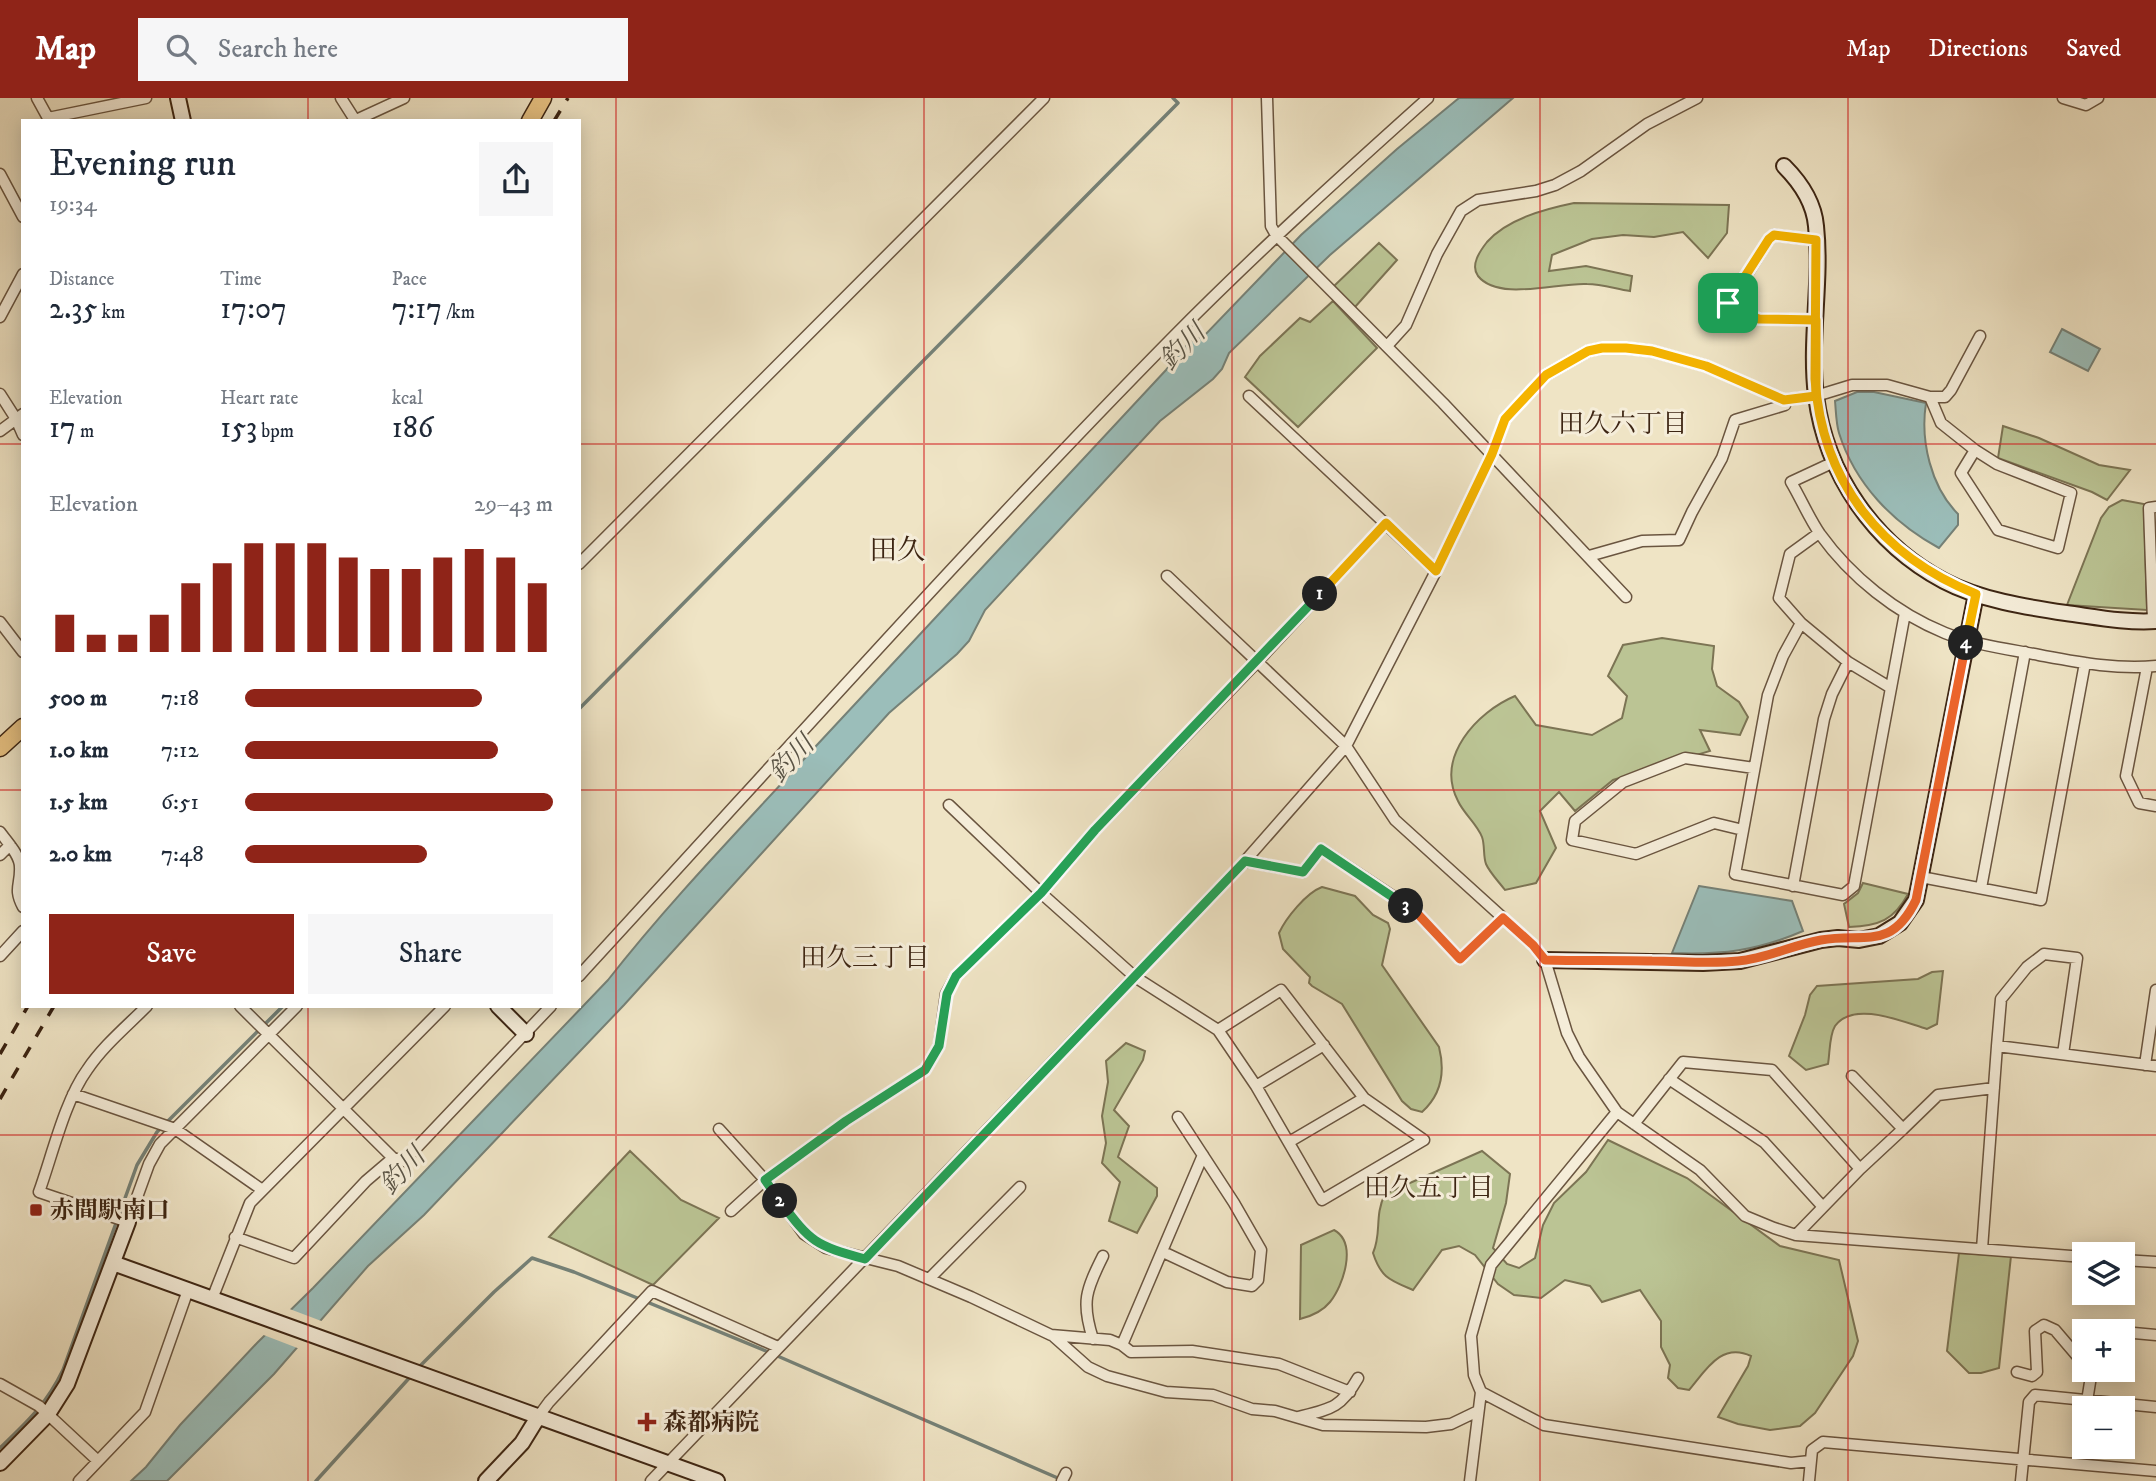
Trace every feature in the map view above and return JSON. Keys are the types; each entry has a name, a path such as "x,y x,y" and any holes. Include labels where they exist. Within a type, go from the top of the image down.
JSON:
{"main road":[{"path":"531,119 540,99"},
{"path":"0,748 21,729"}],"street":[{"path":"37,98 49,119 112,101 146,98"},
{"path":"178,98 183,119"},
{"path":"341,98 353,119"},
{"path":"356,119 404,98"},
{"path":"581,562 1044,98"},
{"path":"1267,98 1271,226 1626,597"},
{"path":"581,974 1011,506 1174,336 1428,98"},
{"path":"1387,346 1406,324 1437,254 1461,211 1478,200 1536,191 1555,184 1581,171 1647,124 1697,98"},
{"path":"2063,98 2086,105 2098,98"},
{"path":"1784,166 1795,176 1811,207 1816,225 1816,396 1827,448 1860,509 1896,547 1945,582 1976,594 2048,610 2132,622 2155,621 2149,508 2156,507"},
{"path":"0,174 21,212"},
{"path":"1816,240 1774,235 1728,303 1732,310 1759,319 1816,320"},
{"path":"1,311 19,289"},
{"path":"651,1481 1245,861 1346,746 1436,571 1492,454 1505,419 1546,375 1588,351 1602,348 1652,351 1706,366 1784,400 1816,396 1852,385 1887,385 1930,397 1945,397 1980,336"},
{"path":"0,394 19,417 0,431"},
{"path":"1249,396 1436,571"},
{"path":"1930,397 1941,423 1975,450 2009,469 2071,493 2058,548 1998,530 1961,473 1975,450"},
{"path":"1589,556 1642,541 1679,540 1722,458 1735,420 1785,405 1784,400"},
{"path":"1834,462 1791,482 1819,533 1862,580 1905,613 1966,640 2085,663 2151,667 2126,776 2139,803 2156,806"},
{"path":"731,1211 765,1180 846,1121 925,1070 939,1046 947,994 956,976 1041,893 1095,830 1386,523"},
{"path":"1819,533 1790,554 1779,598 1801,623 1848,663 1891,688"},
{"path":"1167,576 1346,746 1395,820 1533,945 1545,960 1567,1032 1578,1057 1617,1112 1700,1170 1745,1216 1797,1235 2072,1256"},
{"path":"1545,960 1732,962 1760,958 1821,940 1872,938 1888,933 1906,918 1916,900 1921,877 1976,594"},
{"path":"1801,623 1783,656 1768,695 1735,874 1843,895 1854,886 1905,613"},
{"path":"0,622 21,649"},
{"path":"1981,888 2025,652"},
{"path":"1793,886 1824,719 1832,694 1848,663"},
{"path":"1921,877 2041,900 2085,663"},
{"path":"1743,830 1714,823 1636,854 1572,840 1575,821 1623,782 1685,758 1754,768"},
{"path":"949,805 1041,893 1135,977 1218,1030 1256,1086 1322,1200 1424,1140 1364,1098 1281,989 1218,1030"},
{"path":"0,832 19,860 21,869 16,890 21,902"},
{"path":"0,855 10,845"},
{"path":"1245,861 1303,872 1321,849 1415,911 1460,959 1503,918"},
{"path":"0,956 21,933"},
{"path":"1982,1249 2001,999 2027,967 2044,954 2077,958 2063,1054"},
{"path":"1997,1046 2150,1066 2156,990"},
{"path":"128,1222 39,1192 73,1094 85,1072 100,1052 145,1008"},
{"path":"242,1008 393,1158 404,1161 549,1008"},
{"path":"0,1463 48,1414 67,1384 149,1164 160,1144 295,1008"},
{"path":"212,1299 234,1237 250,1203 261,1189 443,1008"},
{"path":"500,1008 526,1034"},
{"path":"1256,1086 1324,1045"},
{"path":"1634,1124 1683,1062 1772,1070 1860,1169"},
{"path":"1852,1076 1903,1129"},
{"path":"1669,1079 1764,1142 1824,1207"},
{"path":"1797,1235 1860,1169 1938,1095 1994,1088"},
{"path":"73,1094 175,1129 261,1189"},
{"path":"1289,1142 1364,1098"},
{"path":"1470,1481 1481,1392 1474,1375 1471,1336 1491,1265 1617,1112"},
{"path":"1163,1252 1227,1282 1252,1286 1258,1280 1261,1251 1178,1117"},
{"path":"719,1129 765,1180 804,1234 826,1248 898,1266 1051,1335 1088,1367 1107,1376 1138,1382 1166,1392 1213,1395 1252,1409 1275,1411 1323,1425 1426,1427 1451,1424 1478,1411"},
{"path":"1122,1345 1203,1155"},
{"path":"234,1237 294,1258 366,1181 393,1158"},
{"path":"929,1279 1020,1187"},
{"path":"1093,1339 1084,1314 1090,1282 1103,1256"},
{"path":"2135,1261 2156,1262"},
{"path":"113,1263 717,1481"},
{"path":"79,1481 145,1412 188,1290"},
{"path":"486,1481 522,1443 549,1402 652,1291 778,1347"},
{"path":"2017,1372 2032,1376 2037,1372 2035,1331 2044,1325 2055,1330 2072,1350"},
{"path":"2135,1333 2156,1335"},
{"path":"1051,1335 1111,1340 1131,1352 1192,1351 1279,1364 1350,1392"},
{"path":"1294,1418 1341,1404 1358,1378"},
{"path":"0,1384 48,1414 99,1461"},
{"path":"1481,1392 1544,1425 1791,1463 1810,1461"},
{"path":"2021,1481 2029,1402 2035,1395 2072,1399"},
{"path":"2135,1406 2156,1408"},
{"path":"1809,1481 1812,1450 1823,1442 2156,1471"}],"green space":[{"path":"1574,203 1729,205 1727,233 1708,258 1683,232 1654,237 1623,235 1592,239 1552,255 1549,271 1586,266 1632,276 1630,291 1587,284 1530,289 1500,288 1488,284 1478,276 1475,267 1477,258 1495,234 1527,216"},
{"path":"1379,243 1397,260 1355,307 1334,286"},
{"path":"1333,301 1377,348 1298,427 1245,377 1260,356 1300,318 1310,322"},
{"path":"2003,426 2039,438 2099,465 2130,470 2107,500 1998,458"},
{"path":"2122,500 2144,504 2147,610 2067,605 2101,518 2109,507"},
{"path":"1662,638 1714,646 1712,669 1717,686 1739,702 1748,717 1740,735 1700,730 1710,751 1613,780 1575,811 1559,792 1540,811 1556,848 1536,883 1505,890 1486,864 1482,837 1458,801 1452,785 1452,768 1464,738 1487,713 1515,696 1536,725 1592,735 1622,718 1627,696 1608,676 1623,645"},
{"path":"1863,883 1908,894 1897,910 1884,920 1849,927 1844,904 1858,893"},
{"path":"1322,887 1355,896 1373,915 1388,923 1390,929 1382,965 1439,1047 1441,1056 1442,1073 1438,1090 1422,1112 1411,1109 1402,1101 1342,1004 1312,986 1309,983 1310,977 1283,949 1279,933 1282,927 1303,900"},
{"path":"1943,971 1937,1024 1927,1029 1879,1015 1854,1015 1843,1018 1835,1026 1828,1064 1806,1070 1789,1056 1810,995 1817,986 1918,979 1932,972"},
{"path":"1126,1043 1145,1051 1143,1060 1114,1110 1129,1126 1118,1157 1157,1188 1157,1196 1137,1233 1109,1221 1120,1182 1102,1163 1106,1143 1102,1116 1108,1082 1106,1061"},
{"path":"1608,1140 1687,1178 1780,1246 1839,1260 1858,1341 1853,1356 1815,1413 1800,1426 1770,1430 1718,1417 1748,1366 1751,1356 1740,1353 1723,1355 1708,1367 1689,1390 1678,1388 1668,1378 1670,1365 1661,1347 1661,1321 1640,1290 1602,1302 1590,1286 1565,1280 1541,1298 1514,1295 1498,1284 1475,1255 1459,1246 1442,1250 1413,1290 1392,1280 1379,1268 1373,1253 1385,1194 1482,1151 1510,1174 1506,1203 1493,1248 1507,1264 1519,1268 1535,1258 1543,1225 1554,1203 1586,1172"},
{"path":"630,1151 681,1200 719,1218 653,1285 549,1237"},
{"path":"1334,1230 1341,1236 1347,1254 1343,1276 1335,1295 1324,1308 1300,1319 1301,1245"},
{"path":"1959,1253 2011,1256 1999,1368 1981,1373 1969,1373 1947,1351"}],"water":[{"path":"1459,98 1513,98 1330,255 1229,353 1222,369 1213,379 1160,421 985,610 969,641 957,654 889,713 624,1005 424,1215 368,1266 274,1374 167,1481 131,1481 257,1343 608,980 710,861 1189,342 1204,336 1301,235"},
{"path":"2062,329 2100,349 2088,371 2050,352"},
{"path":"1857,392 1874,392 1926,403 1926,448 1934,477 1958,514 1958,525 1939,548 1891,514 1866,485 1846,452 1839,433 1835,401"},
{"path":"1699,886 1792,901 1803,931 1770,943 1739,950 1672,953"}],"pier":[{"path":"287,1308 324,1322 300,1349 261,1334"}],"waterway":[{"path":"581,707 1178,103 1173,98"},
{"path":"0,1448 43,1403 63,1370 137,1165 157,1132 281,1008"},
{"path":"418,1368 532,1258 574,1272 766,1351 1060,1479"},
{"path":"316,1481 411,1376"}],"railway":[{"path":"555,119 568,98"},
{"path":"0,1054 27,1008"},
{"path":"0,1099 53,1008"}],"place":[{"name":"赤間駅南口","path":"36,1210"},
{"name":"森都病院","path":"647,1422"}],"district":[{"name":"田久六丁目","path":"1623,423"},
{"name":"田久","path":"897,549"},
{"name":"田久三丁目","path":"865,957"},
{"name":"田久五丁目","path":"1429,1187"}],"route":[{"path":"1728,303 1732,310 1759,319 1816,320 1815,379 1816,396 1784,400 1706,366 1652,351 1626,348 1588,351 1546,375 1505,419 1492,454 1436,571 1386,523 1095,830 1041,893 956,976 947,994 939,1046 925,1070 846,1121 765,1180 804,1234 826,1248 865,1259 1245,861 1303,872 1321,849 1415,911 1460,959 1503,918 1533,945 1545,960 1703,963 1760,958 1821,940 1872,938 1888,933 1906,918 1916,900 1921,877 1976,594 1945,582 1896,547 1860,509 1836,468 1827,448 1816,396 1815,379 1816,324 1816,320 1816,240 1774,235 1728,303"}],"water label":[{"name":"釣川","path":"1182,346"},
{"name":"釣川","path":"791,758"},
{"name":"釣川","path":"402,1170"}]}
